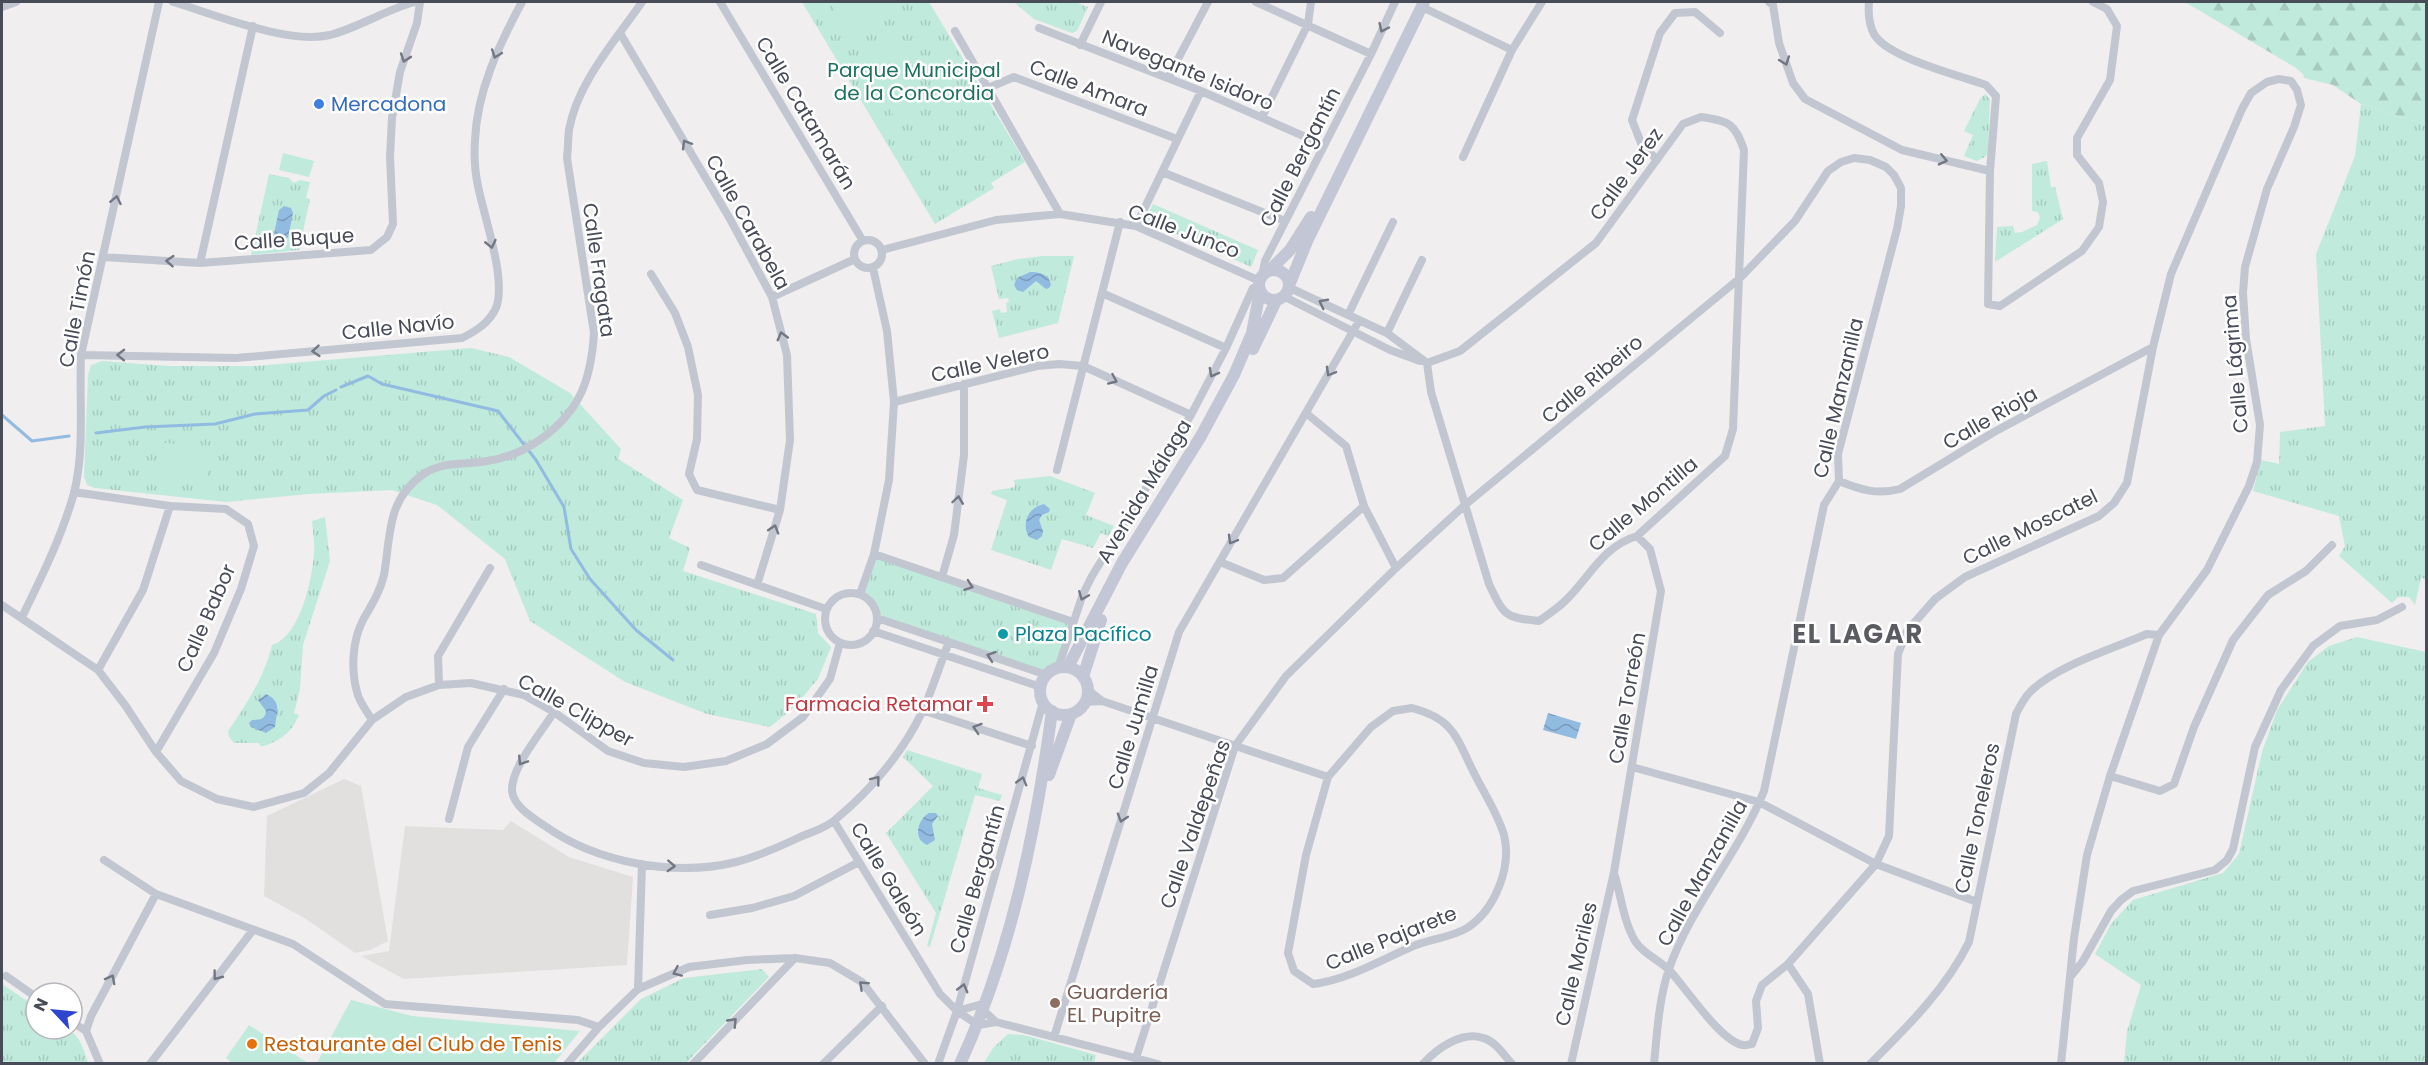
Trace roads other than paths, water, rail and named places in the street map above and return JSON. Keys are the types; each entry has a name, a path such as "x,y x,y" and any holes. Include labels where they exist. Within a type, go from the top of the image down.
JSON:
{"street":[{"path":"2,7 16,2"},
{"name":"Calle Timón","path":"22,617 52,556 74,492 81,445 79,393 81,355 159,2"},
{"path":"173,2 287,36 327,36 363,24 395,7 415,2"},
{"name":"Calle Buque","path":"103,257 200,263 371,250 387,237 393,224 390,156 392,118 400,72 417,23 420,2"},
{"name":"Calle Navío","path":"81,355 236,358 462,338 482,328 495,308 500,283 477,182 475,140 482,93 499,46 522,2"},
{"name":"Calle Fragata","path":"372,720 357,694 354,648 361,623 384,576 388,531 393,512 407,488 426,473 448,463 503,459 527,449 565,419 573,410 585,386 592,361 594,333 567,158 569,129 577,104 589,80 642,2"},
{"name":"Calle Catamarán","path":"720,2 863,241"},
{"path":"1080,45 1101,2"},
{"path":"1168,78 1208,2"},
{"path":"1256,2 1371,54"},
{"path":"1262,117 1308,24 1311,2"},
{"name":"Calle Bergantín","path":"1063,668 1074,622 1092,576 1191,415 1226,348 1253,288 1262,281 1265,261 1371,54 1395,2"},
{"path":"1463,157 1512,50 1542,2"},
{"path":"1869,2 1868,14 1875,36 1894,53 1986,85 1996,96 1990,171 1988,304 2000,306 2082,251 2099,227 2103,202 2099,183 2077,155 2077,138 2110,81 2117,26 2107,9 2093,2"},
{"path":"1421,3 1512,50"},
{"path":"1254,339 1285,292 1421,3"},
{"path":"1254,339 1262,281 1290,250 1305,227 1421,3"},
{"path":"1772,3 1779,43 1793,83 1805,99 1902,150 1990,171"},
{"path":"1657,160 1641,143 1632,120 1660,33 1675,13 1695,12 1720,33"},
{"path":"200,263 253,26"},
{"name":"Navegante Isidoro","path":"1039,28 1201,91 1324,145"},
{"path":"955,31 1060,214"},
{"name":"Calle Carabela","path":"620,33 730,219 772,297 788,355 790,440 780,510 757,585"},
{"name":"Calle Amara","path":"988,88 1014,77 1177,139"},
{"name":"Calle Moscatel","path":"1669,969 1702,1011 1728,1036 1743,1045 1752,1044 1758,1028 1756,1002 1762,985 1788,964 1876,864 1889,836 1898,654 1907,631 1935,600 1965,577 2099,516 2114,503 2127,483 2153,347 2171,274 2251,93 2267,82 2279,79 2291,81"},
{"name":"Calle Lágrima","path":"2061,1064 2070,976 2087,855 2110,776 2159,634 2207,570 2248,486 2257,462 2260,426 2246,339 2243,293 2245,267 2267,189 2301,105 2297,90 2291,81"},
{"path":"1136,226 1201,91"},
{"name":"Calle Jerez","path":"1427,363 1460,351 1596,243 1683,124 1701,117 1721,119 1737,130 1744,150 1740,278"},
{"name":"Calle Manzanilla","path":"1654,1064 1658,1025 1669,969 1689,927 1751,822 1764,791 1824,505 1839,481 1838,454 1897,229 1901,188 1894,175 1886,167 1870,160 1854,158 1841,162 1828,171 1795,221 1740,278"},
{"path":"1162,172 1285,221"},
{"name":"Calle Junco","path":"882,250 996,220 1060,214 1136,226 1262,281"},
{"path":"1058,470 1120,222"},
{"path":"1348,315 1393,222"},
{"path":"863,241 876,242 882,250 880,262 873,268 860,266 855,259 855,251 863,241"},
{"path":"772,297 855,259"},
{"path":"1387,333 1422,260"},
{"path":"860,594 874,554 889,480 894,402 887,330 873,268"},
{"path":"1262,281 1280,271 1288,278 1285,292"},
{"path":"651,274 675,313 688,347 698,395 697,439 689,474 697,490 780,510"},
{"name":"Calle Ribeiro","path":"1465,505 1740,278"},
{"name":"Calle Montilla","path":"1427,363 1431,392 1489,584 1500,606 1513,619 1539,621 1565,602 1597,563 1621,540 1636,536 1725,456 1733,429 1740,278"},
{"path":"1262,281 1266,298 1285,292 1348,315 1387,333 1427,363"},
{"path":"1285,292 1353,332 1390,350 1427,363"},
{"path":"1102,293 1226,348"},
{"name":"Calle Jumilla","path":"1054,1036 1179,632 1359,321"},
{"name":"Avenida Málaga","path":"1063,668 1122,563 1206,427 1254,339"},
{"name":"Avenida Málaga","path":"1083,677 1094,640 1115,589 1194,459 1254,339"},
{"name":"Calle Rioja","path":"1839,481 1863,490 1884,493 1900,489 1995,432 2153,347"},
{"name":"Calle Velero","path":"894,402 1037,366 1059,364 1083,366 1191,415"},
{"path":"942,577 954,535 964,455 964,384"},
{"path":"1306,413 1346,446 1364,506 1396,568"},
{"name":"Calle Babor","path":"74,492 170,506 226,509 248,524 254,546 241,589 214,653 156,752"},
{"name":"Calle Valdepeñas","path":"1136,1058 1235,746 1286,676 1396,568 1465,505"},
{"path":"98,670 143,590 170,506"},
{"path":"1220,562 1264,580 1283,578 1364,506"},
{"name":"Calle Torreón","path":"1614,872 1661,591 1650,549 1636,536"},
{"path":"2110,776 2160,791 2174,784 2194,727 2233,640 2268,595 2306,571 2332,545"},
{"path":"874,554 1074,622"},
{"path":"701,565 826,609"},
{"path":"439,685 438,656 490,568"},
{"path":"844,593 860,594 869,600 877,618 873,631 867,639 858,644 840,643 826,630 824,617 826,609 832,600 844,593"},
{"name":"Calle Clipper","path":"2,605 98,670 125,705 156,752 182,781 217,799 254,807 304,793 329,773 372,720 406,697 439,685 471,683 524,695 554,712 608,751 644,763 684,767 726,761 767,744 802,717 830,679 840,643"},
{"path":"2070,976 2083,961 2111,911 2133,891 2215,870 2227,860 2233,849 2255,747 2281,690 2313,646 2340,626 2377,620 2402,607"},
{"path":"877,618 1047,675"},
{"path":"873,631 1041,687"},
{"name":"Calle Toneleros","path":"1870,1064 1918,1017 1969,942 2016,714 2029,692 2047,678 2068,668 2147,634 2159,634"},
{"path":"554,712 513,775 512,794 523,811 557,835 599,853 642,864 692,867 735,862 773,850 834,821 869,789 901,748 922,711 949,642"},
{"path":"1040,798 1047,707 1041,687 1047,675 1063,668 1083,677 1086,696 1077,711 1071,714 1058,714 1047,707"},
{"path":"448,819 468,747 504,689"},
{"path":"1086,696 1328,777"},
{"name":"Calle Bergantín","path":"938,1064 957,1011 1032,746 1047,707"},
{"name":"Calle Pajarete","path":"1412,708 1432,714 1451,727 1494,812 1504,836 1505,865 1497,891 1481,916 1466,928 1415,945 1332,982 1313,984 1294,971 1288,953 1306,855 1328,777 1371,727 1393,711 1412,708"},
{"path":"922,711 1032,746"},
{"path":"960,1064 978,1024 1001,960 1040,798 1071,714"},
{"path":"1632,767 1759,802 1876,864 1977,902"},
{"name":"Calle Galeón","path":"834,821 940,994 957,1011 978,1024"},
{"path":"104,860 156,894 293,944 385,1004 578,1020 599,1027"},
{"path":"710,915 752,908 794,896 859,862"},
{"path":"638,989 642,864"},
{"path":"1614,872 1629,927 1636,942 1647,954 1669,969"},
{"name":"Calle Moriles","path":"1571,1064 1614,872"},
{"path":"100,1064 86,1031 91,1016 156,894"},
{"path":"150,1064 253,930"},
{"path":"693,1064 795,958"},
{"path":"567,1064 599,1027 638,989 689,967 747,960 795,958 830,963 862,982 925,1064"},
{"path":"1788,964 1808,994 1820,1064"},
{"path":"6,976 24,989"},
{"path":"823,1064 882,1006"},
{"path":"957,1011 985,1006"},
{"path":"985,1006 996,1022"},
{"path":"978,1024 996,1022 1158,1064"},
{"path":"1423,1064 1440,1047 1466,1037 1483,1038 1495,1045 1512,1064"}],"water":[{"path":"284,206 291,208 293,213 288,238 274,234 279,210"},
{"path":"1030,272 1046,276 1051,285 1049,288 1046,289 1036,281 1023,292 1017,290 1014,285 1017,278"},
{"path":"1044,504 1050,509 1039,520 1043,531 1042,536 1037,540 1029,537 1026,522 1030,512"},
{"path":"266,694 275,701 277,708 275,727 266,733 251,727 249,723 264,716 266,711 258,700"},
{"path":"1548,713 1581,723 1576,739 1543,730"},
{"path":"929,813 936,813 938,816 932,824 935,840 927,845 919,838 918,829 922,820"}],"waterway":[{"path":"341,387 368,376 382,384 498,411 536,460 564,507 571,549 590,579 636,630 673,660"},
{"path":"96,433 145,427 215,424 255,414 308,410 324,396 336,390"},
{"path":"2,415 32,441 69,436"}],"place":[{"name":"Mercadona","path":"319,104"},
{"name":"Plaza Pacífico","path":"1003,634"},
{"name":"Farmacia Retamar","path":"985,704"},
{"name":"Guardería EL Pupitre","path":"1055,1003"},
{"name":"Restaurante del Club de Tenis","path":"252,1044"}],"district":[{"name":"EL LAGAR","path":"1858,634"}],"park label":[{"name":"Parque Municipal de la Concordia","path":"914,82"}]}
